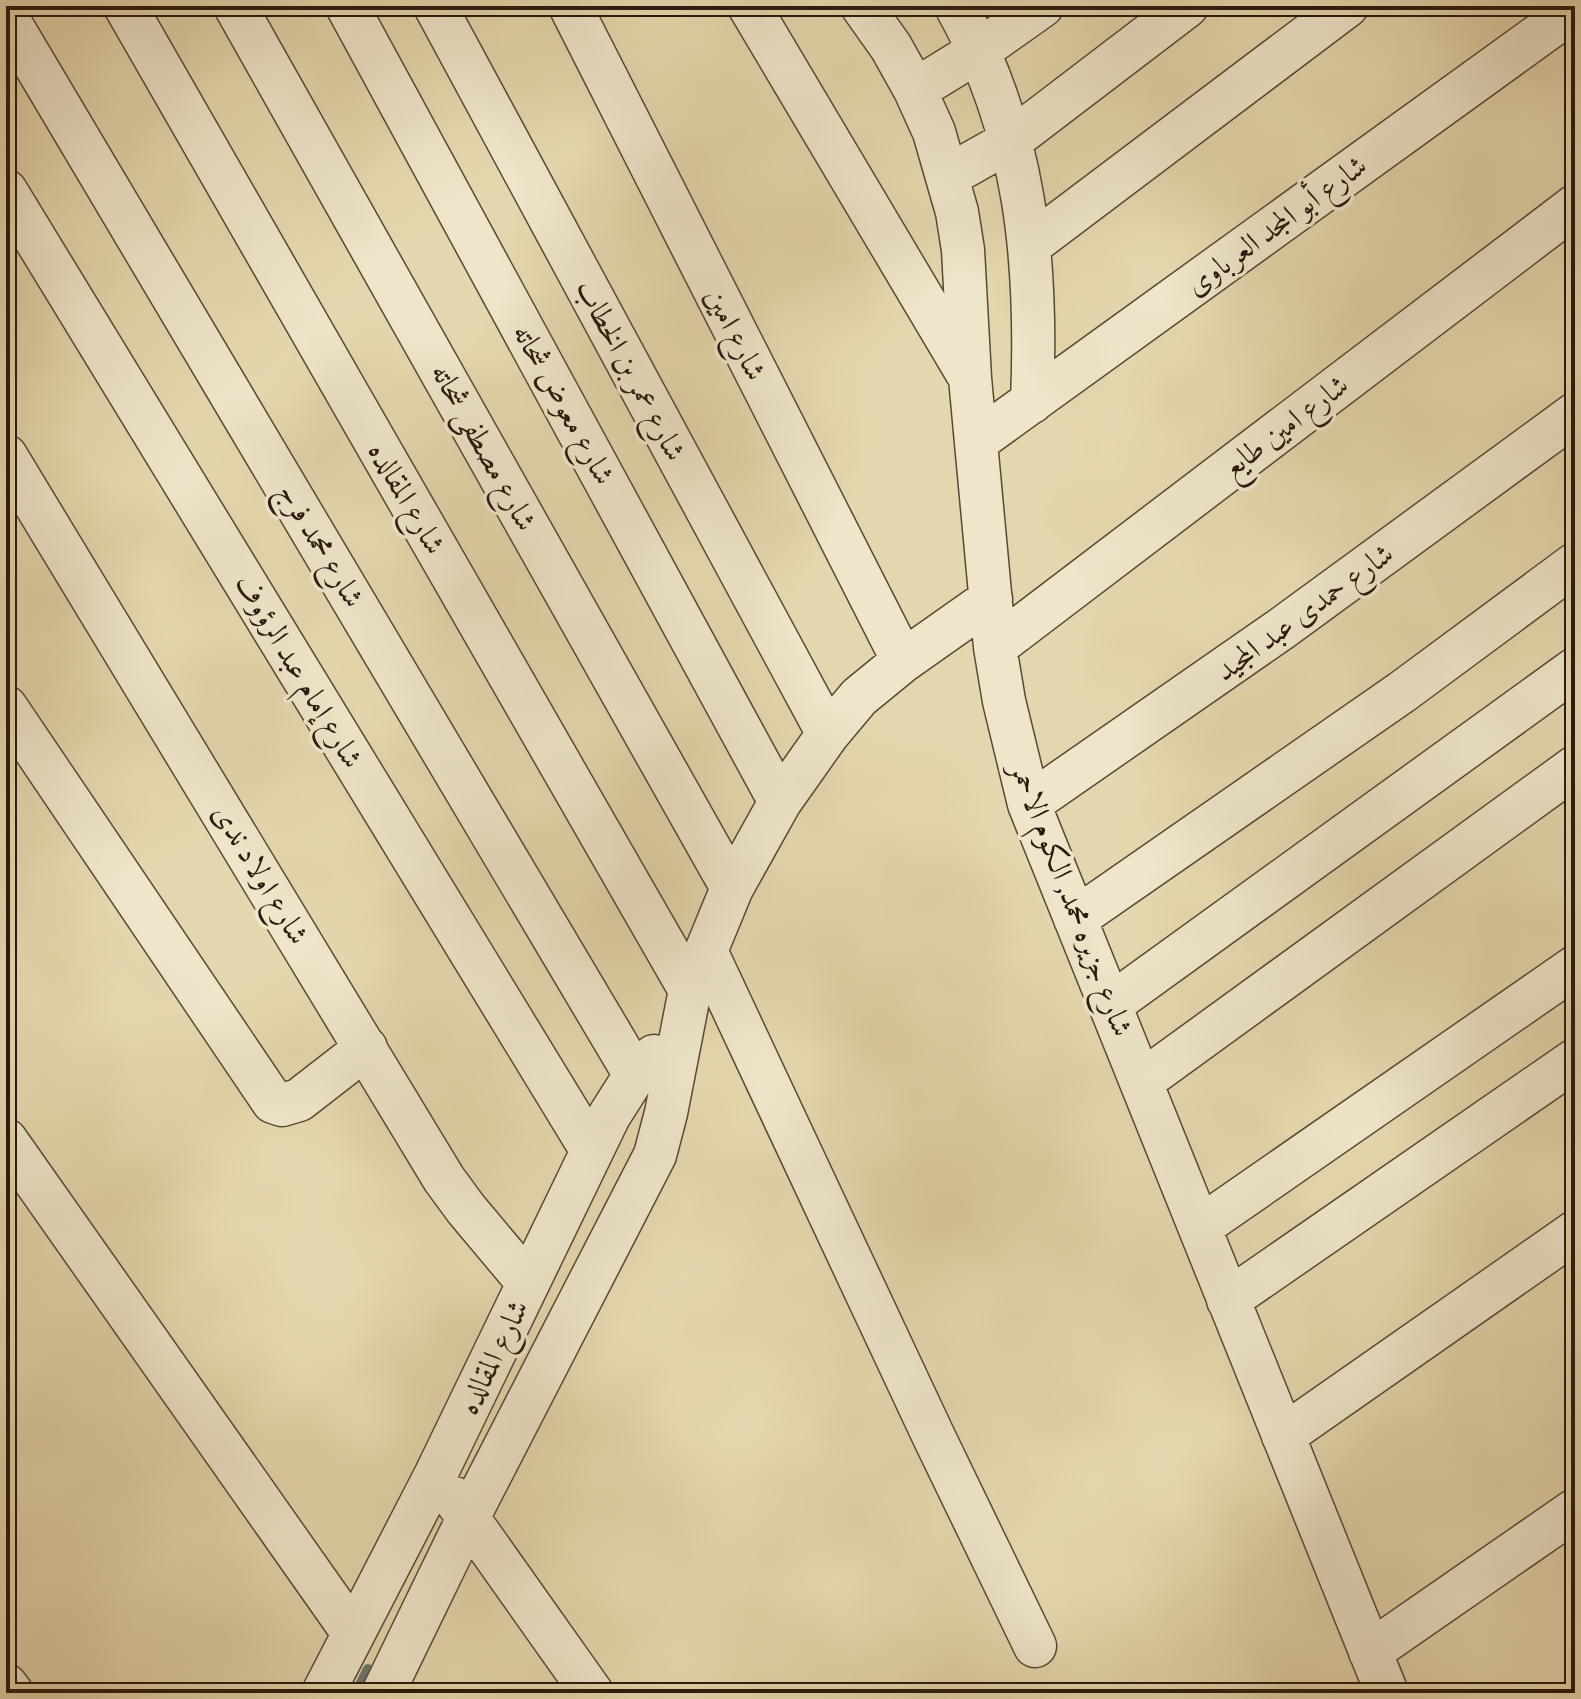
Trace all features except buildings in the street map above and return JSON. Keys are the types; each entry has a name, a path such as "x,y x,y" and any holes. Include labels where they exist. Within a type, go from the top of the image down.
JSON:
{"street":[{"name":"شارع المقالده","path":"125,6 690,990"},
{"name":"شارع مصطفى شحاته","path":"235,6 732,888"},
{"name":"شارع معوض شحاته","path":"347,6 780,802"},
{"name":"شارع عمر بن الخطاب","path":"435,6 828,734"},
{"name":"شارع امين","path":"570,6 903,661"},
{"path":"749,6 970,378"},
{"name":"شارع جزيره محمد, الكوم الاحمر","path":"862,6 891,47 915,90 934,132 948,176 963,250 970,378 995,647 1004,701 1029,804 1387,1693"},
{"path":"956,6 980,50 1010,141 1030,245 1034,291 1032,402"},
{"path":"915,90 980,50 1042,6"},
{"path":"948,176 1010,141 1187,6"},
{"path":"1030,245 1347,6"},
{"name":"شارع أبو المجد العرباوى","path":"977,441 1575,9"},
{"name":"شارع محمد فرج","path":"6,16 635,1075"},
{"name":"شارع إمام عبد الرؤوف","path":"6,191 592,1151"},
{"name":"شارع امين طايع","path":"995,647 1575,206"},
{"name":"شارع حمدى عبد المجيد","path":"1029,804 1281,629 1575,414"},
{"name":"شارع اولاد ندى","path":"6,456 444,1179 528,1283"},
{"path":"1075,919 1389,701 1575,564"},
{"name":"شارع المقالده","path":"399,1684 468,1518 655,1155 690,990 732,888 780,802 828,734 859,697 903,661 991,599"},
{"path":"1110,1005 1575,669"},
{"path":"6,707 273,1102 282,1105 299,1100 366,1048"},
{"path":"1141,1082 1575,767"},
{"path":"706,951 1035,1646"},
{"path":"1200,1227 1575,967"},
{"name":"شارع المقالده","path":"323,1693 436,1474 609,1116 635,1075 681,1036"},
{"path":"1228,1300 1575,1060"},
{"path":"6,1140 353,1633"},
{"path":"1283,1436 1575,1232"},
{"path":"436,1474 592,1693"},
{"path":"1370,1652 1575,1510"},
{"path":"6,1685 12,1693"}],"waterway":[{"path":"356,1693 368,1669"}]}
